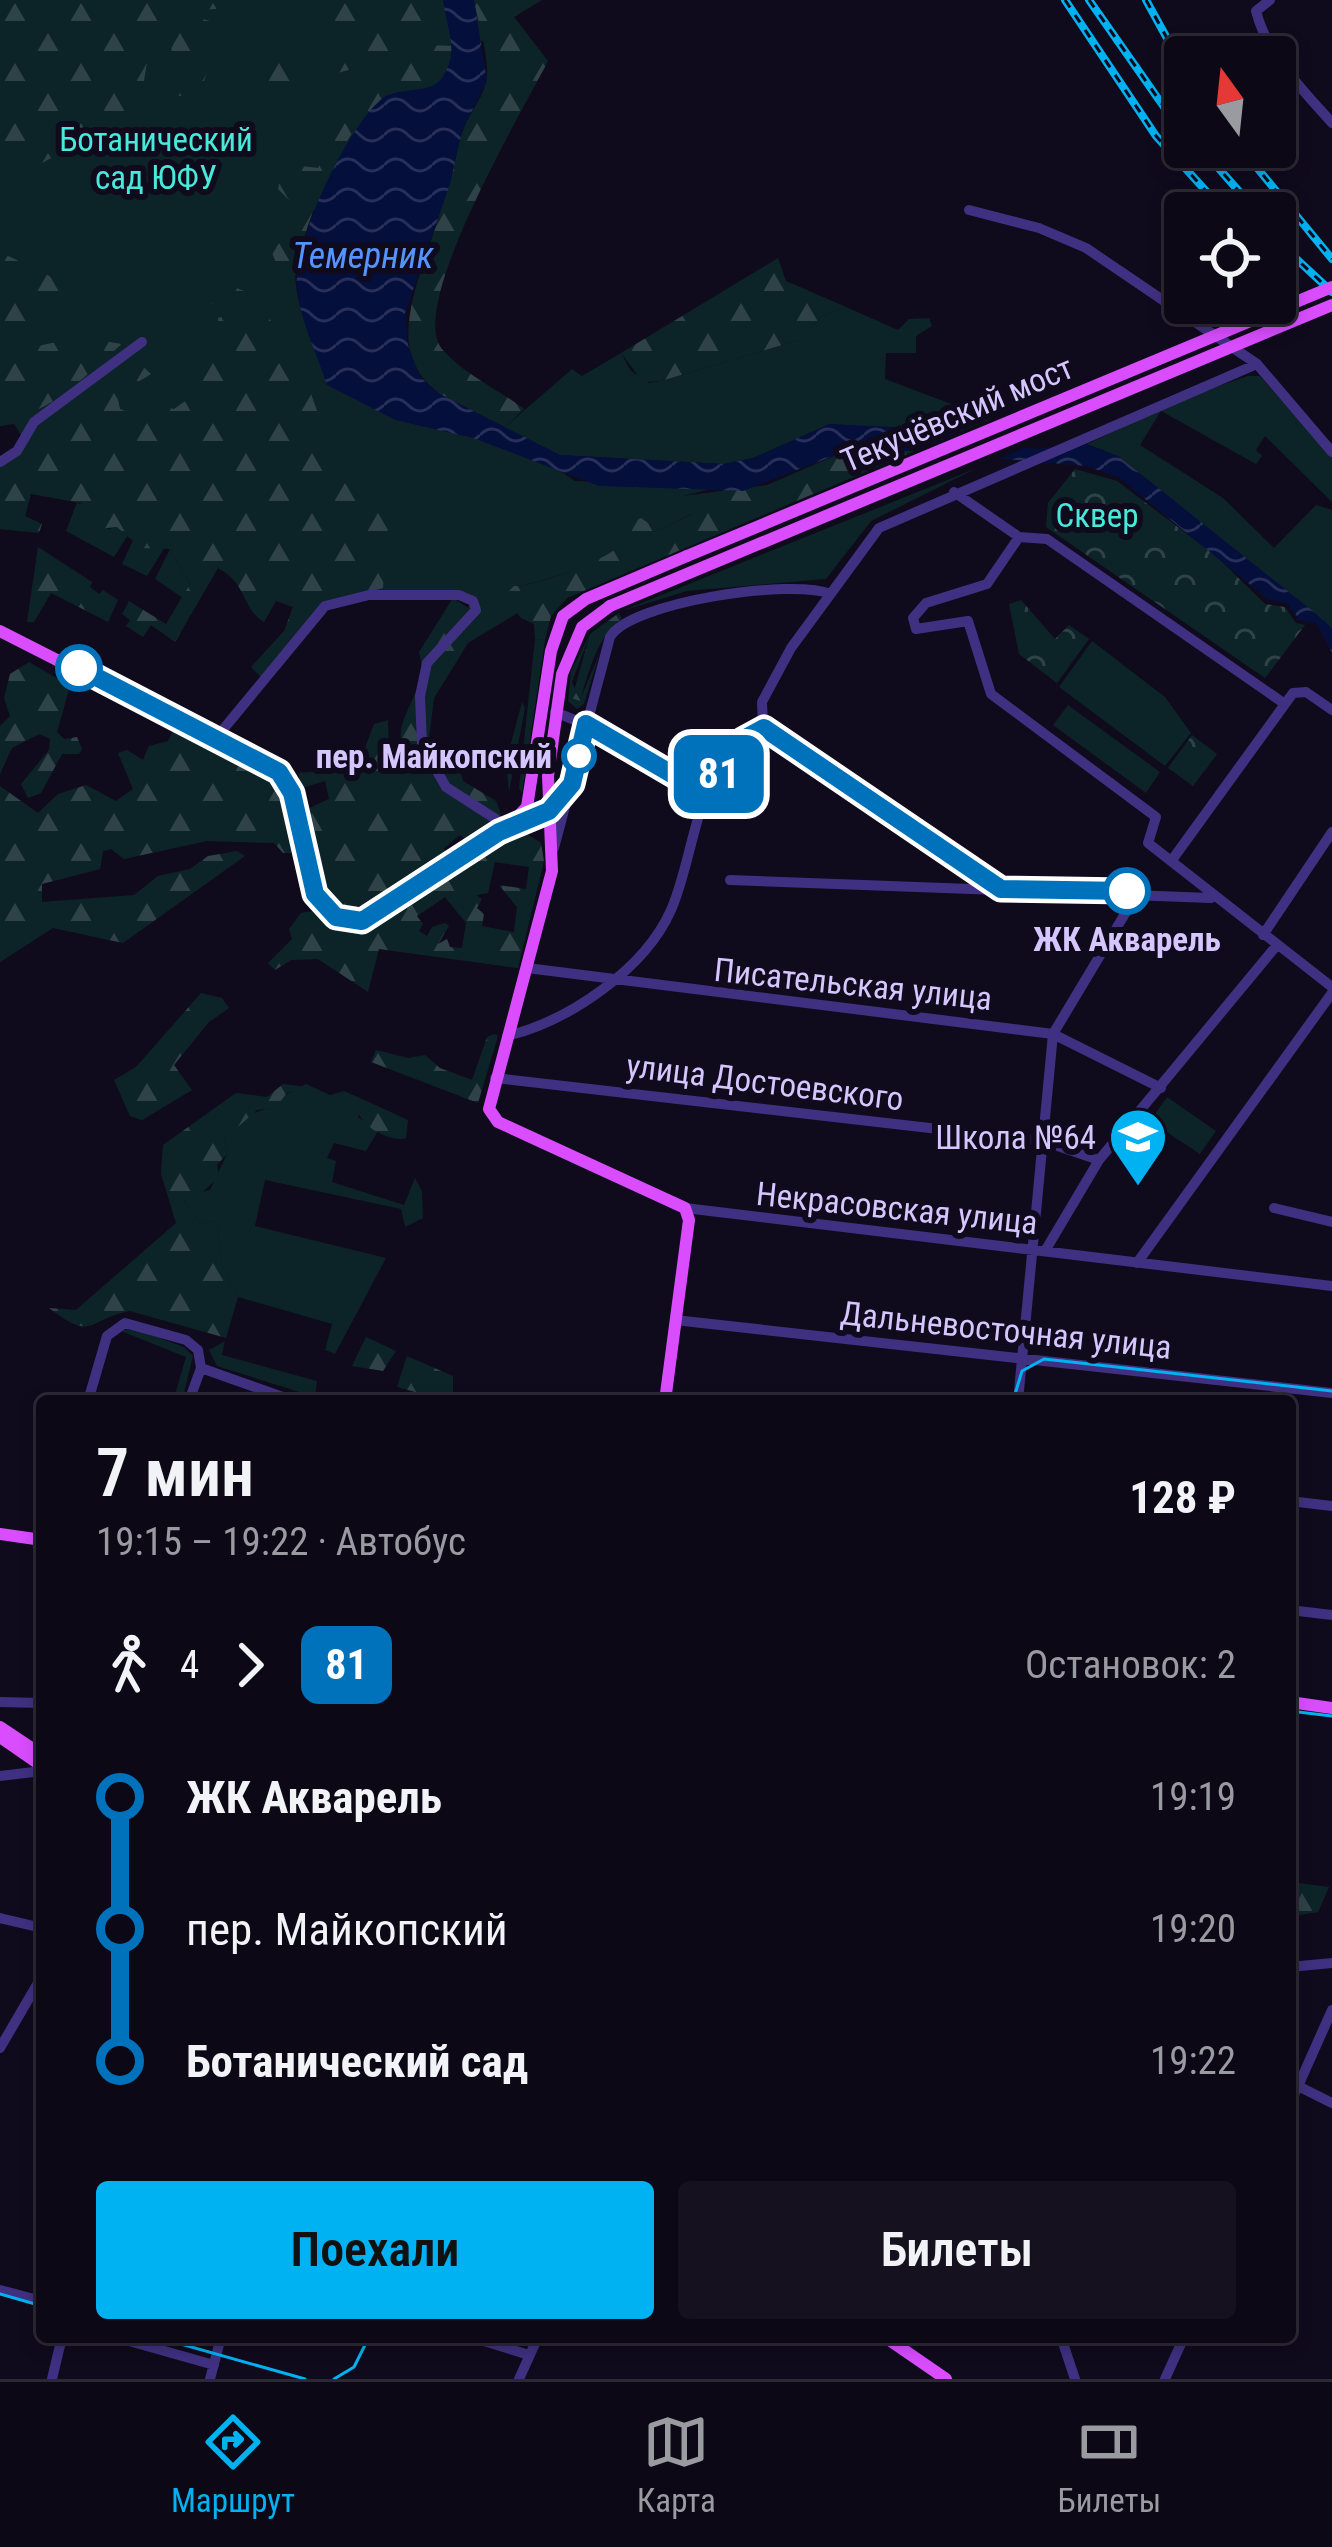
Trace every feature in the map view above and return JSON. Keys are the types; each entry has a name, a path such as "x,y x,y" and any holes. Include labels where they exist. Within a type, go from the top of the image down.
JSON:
{"main road":[{"name":"Текучёвский мост","path":"533,788 556,629 573,605 1332,287"},
{"name":"Текучёвский мост","path":"555,712 574,639 610,606 1332,305"},
{"path":"0,631 216,738 287,782 312,887 327,911 341,919 355,922 376,915 508,827 549,811 572,784"},
{"path":"494,1078 527,968 554,848 548,796 555,712"},
{"path":"548,796 572,784"},
{"path":"508,827 527,807 533,788 548,796"},
{"path":"508,827 539,829 554,848"},
{"name":"Некрасовская улица","path":"494,1078 488,1102 498,1122 685,1208"},
{"path":"666,1395 689,1220 685,1208"},
{"path":"0,1534 36,1539"},
{"path":"1296,1703 1332,1708"},
{"path":"0,1727 36,1751"},
{"path":"0,1737 36,1764"},
{"path":"881,2343 933,2379"},
{"path":"894,2343 946,2379"}],"street":[{"path":"1270,0 1256,11 1294,79 1332,122"},
{"path":"969,210 1039,228 1086,248 1257,364 1332,452"},
{"path":"0,462 17,452 34,422 142,342"},
{"path":"764,728 762,702 790,648 879,528 1257,364"},
{"path":"953,492 1019,538 1047,539 1285,704"},
{"path":"1019,538 987,584 922,606 913,619 916,629 968,622 991,694 1156,818 1148,843 1211,898 1332,990 1137,1263"},
{"path":"554,848 614,629 635,617 692,602 804,587 830,594"},
{"path":"216,738 325,606 369,595 459,595 472,601 476,610 428,663 421,696 422,745 446,788 508,827"},
{"path":"1172,860 1298,691 1332,710"},
{"path":"555,712 586,724 706,794"},
{"path":"507,1036 551,1018 641,955 664,923 706,794 742,740 764,728"},
{"path":"764,728 1001,889"},
{"path":"1263,935 1332,832"},
{"path":"730,880 1211,898"},
{"path":"1019,1395 1039,1250 1053,1034 1138,892"},
{"path":"1039,1250 1099,1160 1277,945"},
{"name":"Писательская улица","path":"527,968 1053,1034 1161,1088"},
{"name":"улица Достоевского","path":"494,1078 1043,1141 1099,1160"},
{"name":"Некрасовская улица","path":"685,1208 1332,1286"},
{"path":"1274,1208 1332,1222"},
{"name":"Дальневосточная улица","path":"675,1320 1332,1393"},
{"path":"90,1395 107,1336 124,1322 193,1344 201,1354 201,1368 191,1395"},
{"path":"201,1368 276,1395"},
{"path":"1296,1502 1332,1505"},
{"path":"1296,1611 1332,1615"},
{"path":"0,1702 36,1703"},
{"path":"0,1777 36,1770"},
{"path":"0,1918 36,1927"},
{"path":"1296,1966 1332,1963"},
{"path":"1,2043 36,1986"},
{"path":"1296,2088 1332,2010"},
{"path":"1296,2096 1332,2103"},
{"path":"0,2290 36,2299"},
{"path":"52,2379 61,2343"},
{"path":"135,2343 214,2366"},
{"path":"210,2379 220,2343"},
{"path":"491,2343 530,2354"},
{"path":"519,2379 535,2343"},
{"path":"1063,2343 1075,2379"},
{"path":"1165,2379 1181,2343"}],"green space":[{"name":"Ботанический сад ЮФУ","path":"0,0 523,0 297,228 296,289 302,313 307,325 474,438 551,465 575,481 719,487 683,496 693,513 659,530 641,518 624,544 609,556 514,586 519,612 468,643 461,630 471,599 378,593 55,489 14,424 0,426"},
{"path":"0,0 223,0 216,9 196,10 199,18 217,23 228,35 225,41 199,38 212,58 204,81 194,84 191,95 177,96 172,83 171,1 164,1 167,48 148,57 139,110 0,186"},
{"path":"322,0 432,0 431,30 395,52 351,69 263,85 267,72 289,52 291,31 304,58 336,55 370,41 372,36 320,45"},
{"path":"474,0 542,0 514,17 548,61 472,207 440,293 435,326 442,349 450,357 524,409 504,428 438,392 420,373 410,352 413,300 462,133 486,83"},
{"path":"426,45 454,46 451,62 433,81 392,97 367,114 343,147 322,190 296,275 279,270 264,233 272,221 271,209 293,223 300,211 278,189 282,173 293,165 318,168 375,63"},
{"path":"181,117 188,125 180,130 166,204 171,122"},
{"path":"0,252 64,283 77,302 18,333 38,346 80,337 122,344 66,392 17,417 0,417"},
{"path":"778,258 786,281 846,307 822,316 799,340 661,381 643,382 621,353"},
{"path":"226,284 252,294 278,331 292,341 324,430 388,525 383,588 324,605 261,677 251,667 284,631 293,607 276,601 264,622 251,610 235,581 218,568 175,642 151,625 143,637 126,626 130,620 122,614 129,601 166,624 190,584 170,549 141,548 117,527 88,530 73,519 81,503 31,494 25,516 42,524 39,533 0,529 0,466 36,424 124,363 138,362 151,374 117,395 120,409 128,412 149,403 174,409 187,400 196,354 203,348 220,355 218,318 239,310 221,299 162,334 157,326 207,290"},
{"path":"846,307 898,330 909,319 929,318 932,326 916,336 916,353 886,353 885,379 991,419 957,433 830,424 753,458 724,464 560,455 504,428 572,369 582,376 621,353 631,371 649,383 661,381 799,340 822,316"},
{"path":"1260,376 1332,458 1332,502 1265,436 1256,450 1262,456 1256,464 1161,411 1140,445 1223,498 1274,548 1316,505 1332,510 1332,629 1118,456 1087,444 1186,399"},
{"path":"846,451 915,451 567,598 551,616 545,640 535,639 534,624 521,618 504,596 514,586 556,577 605,556 626,541 625,525 641,518 659,530 692,514 683,496 767,485"},
{"path":"977,468 871,521 826,579 687,591 622,611"},
{"name":"Сквер","path":"1075,469 1117,481 1216,556 1265,604 1285,607 1296,623 1305,625 1265,678 1046,527 1048,503"},
{"path":"77,502 108,529 117,527 128,535 114,557 66,531"},
{"path":"133,540 165,547 147,576 122,564"},
{"path":"38,547 92,582 90,587 99,594 103,590 118,600 108,622 51,593 34,622 27,622"},
{"path":"170,549 190,584 183,598 155,579"},
{"path":"453,598 471,610 461,630 468,643 434,698 428,746 460,771 463,781 496,801 501,814 466,840 460,835 444,848 447,854 377,904 344,907 323,888 310,852 305,810 329,799 325,781 302,788 298,773 346,769 365,748 374,724 388,720 389,759 403,758 419,774 403,749 402,725 420,679 419,652"},
{"path":"1021,600 1055,639 1069,625 1089,639 1057,683 1019,654 1009,604"},
{"path":"619,613 622,619 600,644 580,701 572,698 590,634"},
{"path":"590,634 572,682 580,700 600,652 584,704 577,709 568,701 571,671"},
{"path":"535,639 545,640 522,793 519,788"},
{"path":"1092,641 1165,697 1191,733 1165,766 1059,687"},
{"path":"29,662 70,686 57,732 64,739 77,737 82,749 79,754 62,754 41,793 28,798 21,784 49,750 50,739 39,734 12,748 0,774 0,726 10,716 4,698 10,674"},
{"path":"522,702 525,708 509,792 506,762"},
{"path":"1068,705 1160,772 1146,793 1053,725"},
{"path":"174,729 239,760 274,787 292,827 291,853 283,853 274,843 207,841 124,859 111,849 103,851 100,869 42,884 42,902 134,895 158,876 190,869 208,856 237,851 245,856 123,943 53,928 0,962 0,786 38,813 58,794 86,785 116,801 133,789 118,753 127,750 143,760 149,746 168,741"},
{"path":"1192,735 1217,754 1193,786 1168,768"},
{"path":"527,834 541,843 544,861 518,968 379,949 368,992 318,959 291,960 275,970 268,963 292,939 289,929 301,913 313,911 338,927 364,927 391,916 501,840","holes":["495,862 529,867 526,889 499,885 517,907 514,932 482,926 484,914 477,908 482,899 476,895 488,893","445,897 466,923 462,948 450,947 447,939 438,944 449,926 445,923 432,927 427,936 419,931 423,924 417,916"]},
{"path":"201,993 222,998 229,1008 209,1022 174,1065 192,1090 142,1120 130,1116 114,1080 136,1067"},
{"path":"498,1036 478,1103 371,1062 376,1050 408,1058 425,1055 440,1068 472,1080 487,1037"},
{"path":"283,1084 306,1087 287,1093 275,1108 257,1110 224,1139 227,1154 217,1165 219,1177 195,1199 182,1197 199,1223 217,1221 221,1263 238,1297 226,1338 130,1311 83,1326 49,1308 76,1310 176,1223 161,1174 163,1145 236,1093 267,1097"},
{"path":"306,1084 330,1095 344,1091 362,1099 358,1117 378,1131 366,1151 334,1143 327,1158 336,1161 332,1182 404,1205 415,1178 422,1191 423,1218 405,1227 401,1209 265,1180 255,1226 386,1258 335,1354 325,1350 332,1324 238,1297 221,1263 217,1221 199,1223 182,1197 210,1190 227,1154 224,1139 234,1127 253,1114 275,1108 283,1096"},
{"path":"1167,1097 1216,1131 1200,1154 1150,1121"},
{"path":"362,1099 408,1120 406,1138 392,1138 369,1126 357,1107"},
{"path":"132,1328 184,1347 193,1356 183,1395 175,1395 186,1357 121,1331"},
{"path":"366,1337 396,1351 383,1371 352,1366"},
{"path":"225,1341 222,1355 317,1381 315,1395 217,1366 209,1350"},
{"path":"407,1356 453,1376 453,1395 417,1395 397,1387"},
{"path":"1296,1883 1329,1887 1318,1912 1296,1916"}],"water":[{"name":"Темерник","path":"443,0 474,0 487,81 462,131 450,184 405,313 408,345 420,377 440,394 560,455 724,464 753,458 830,424 938,429 1032,449 1087,444 1118,456 1324,620 1332,629 1332,653 1316,623 1299,620 1287,603 1269,600 1118,477 1086,466 891,449 846,451 743,491 599,486 473,438 395,420 327,385 299,300 303,244 339,159 369,112 390,94 430,87 442,78 451,50"}],"pier":[{"path":"967,429 1037,442 989,463 903,456"}],"tram line":[{"path":"1015,1395 1022,1371 1044,1359 1332,1391"},
{"path":"1296,1712 1332,1716"},
{"path":"0,2294 36,2304"},
{"path":"177,2343 305,2379"},
{"path":"334,2379 354,2367 366,2343"}],"railway":[{"path":"1065,0 1156,136 1207,192"},
{"path":"1089,0 1164,107"},
{"path":"1146,0 1166,36"},
{"path":"1218,168 1240,192"},
{"path":"1257,168 1332,259"},
{"path":"1296,259 1332,292"}],"bus line":[{"name":"81","path":"79,668 279,772 292,793 315,894 330,914 348,921 376,915 499,832 549,811 572,784 586,724 706,794 742,740 764,728 1001,889 1127,891"}],"place":[{"name":"пер. Майкопский","path":"579,756"},
{"name":"ЖК Акварель","path":"1127,891"},
{"name":"Школа №64","path":"1138,1188"}]}
